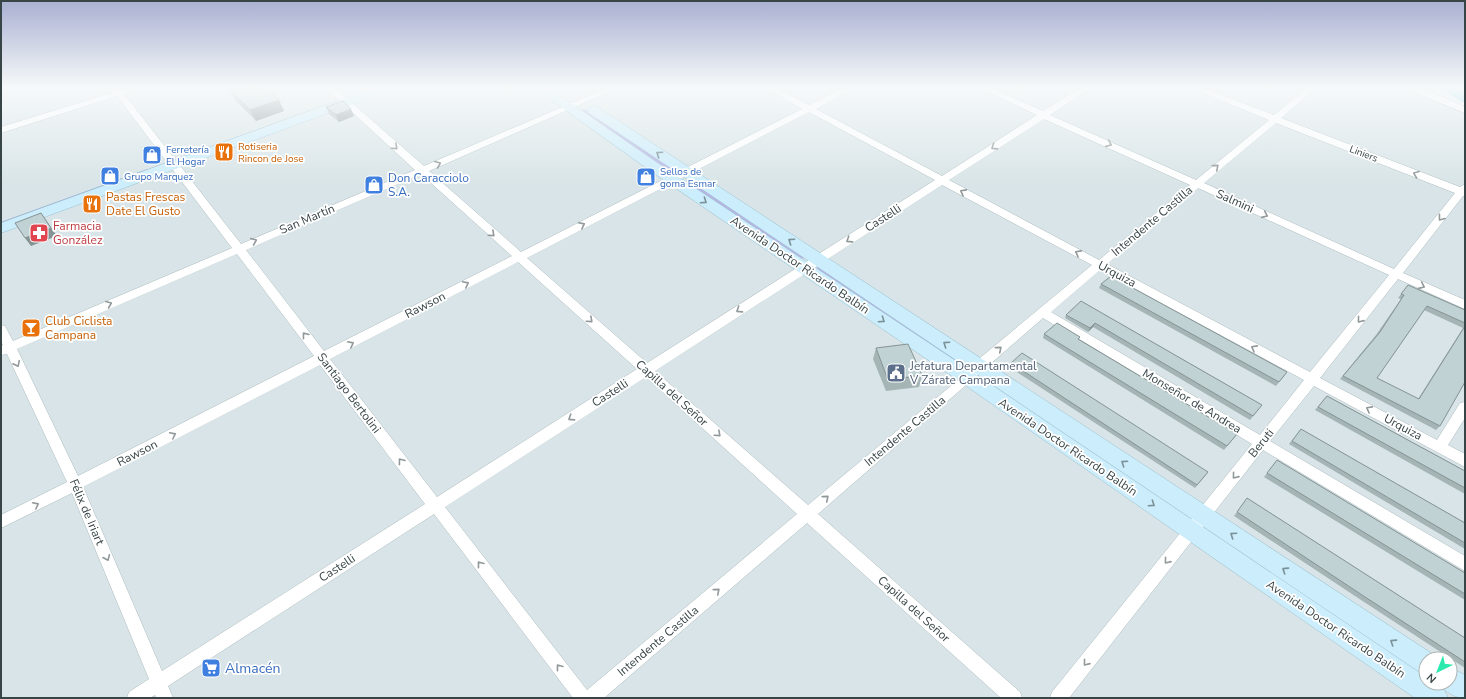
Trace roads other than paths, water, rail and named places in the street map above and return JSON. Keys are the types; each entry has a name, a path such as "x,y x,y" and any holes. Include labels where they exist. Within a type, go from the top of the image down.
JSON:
{"main road":[{"path":"1,228 172,162 286,121"},
{"name":"Avenida Doctor Ricardo Balbín","path":"598,121 1197,523 1436,698"},
{"path":"1,219 172,162"},
{"name":"Avenida Doctor Ricardo Balbín","path":"1197,523 1418,658"}],"street":[{"path":"1,130 29,121"},
{"name":"Santiago Bertolini","path":"140,121 583,698"},
{"name":"Capilla del Señor","path":"366,121 1014,698"},
{"name":"San Martín","path":"5,349 539,121"},
{"name":"Rawson","path":"1,522 786,121"},
{"name":"Urquiza","path":"831,121 1465,461"},
{"name":"Castelli","path":"135,698 1034,121"},
{"name":"Salmini","path":"1055,121 1465,305"},
{"name":"Intendente Castilla","path":"591,698 1042,312 1272,121"},
{"name":"Liniers","path":"1278,121 1464,191"},
{"name":"Beruti","path":"1058,698 1464,191"},
{"name":"Monseñor de Andrea","path":"1042,312 1465,564"},
{"name":"Félix de Iriart","path":"1,329 5,349 76,484 165,698"},
{"path":"1440,447 1465,407"}],"place":[{"name":"Rotiseria Rincon de Jose","path":"224,152"},
{"name":"Ferretería El Hogar","path":"152,155"},
{"name":"Grupo Marquez","path":"110,176"},
{"name":"Sellos de goma Esmar","path":"646,177"},
{"name":"Don Caracciolo S.A.","path":"374,185"},
{"name":"Pastas Frescas Date El Gusto","path":"92,204"},
{"name":"Farmacia González","path":"39,233"},
{"name":"Club Ciclista Campana","path":"31,328"},
{"name":"Jefatura Departamental V Zárate Campana","path":"896,373"},
{"name":"Almacén","path":"211,668"}]}
